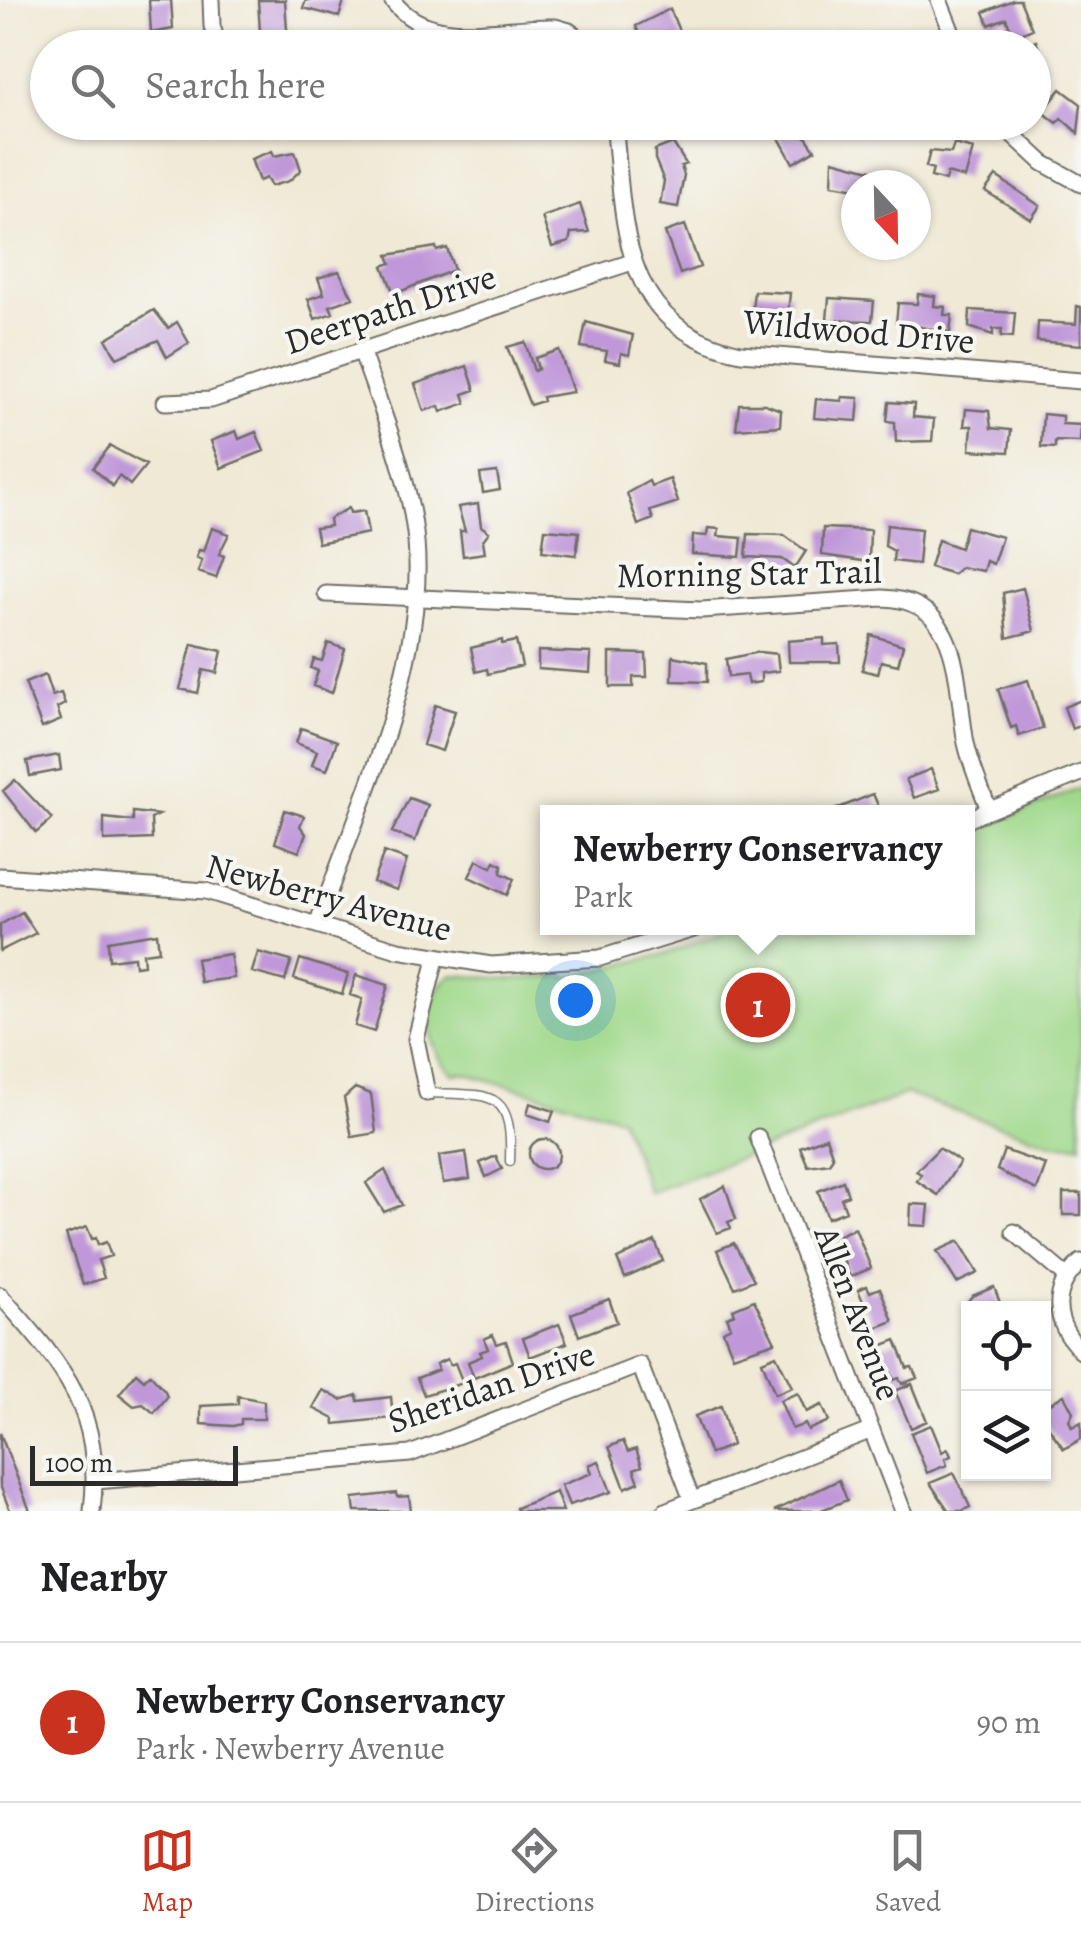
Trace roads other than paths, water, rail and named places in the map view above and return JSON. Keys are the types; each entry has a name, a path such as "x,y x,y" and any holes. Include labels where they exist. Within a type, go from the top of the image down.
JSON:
{"street":[{"path":"211,0 213,30"},
{"path":"392,0 424,26 444,30"},
{"path":"939,0 951,30"},
{"path":"504,30 564,30"},
{"name":"Wildwood Drive","path":"616,140 632,262 644,289 672,322 721,348 1081,381"},
{"path":"1018,140 1042,163 1081,184"},
{"name":"Deerpath Drive","path":"165,402 211,400 632,262"},
{"path":"317,925 402,679 417,602 410,503 361,350"},
{"name":"Morning Star Trail","path":"326,594 417,602 701,610 883,598 908,602 934,617 950,640 966,742 989,810"},
{"path":"975,815 1081,773"},
{"name":"Newberry Avenue","path":"0,876 206,892 436,959 490,965 561,964 638,949 677,935"},
{"path":"427,1094 416,1039 436,959"},
{"name":"Allen Avenue","path":"758,1137 903,1511"},
{"path":"1014,1232 1066,1276"},
{"path":"1081,1262 1066,1276 1059,1292 1059,1320 1081,1351"},
{"path":"0,1295 68,1376 88,1421 96,1481 92,1511"},
{"name":"Sheridan Drive","path":"96,1481 410,1454 640,1365 692,1500"},
{"path":"665,1511 872,1430"}],"lane":[{"path":"427,1094 470,1094 502,1105 510,1116 510,1160"}],"place":[{"name":"Newberry Conservancy","path":"758,1005"}]}
